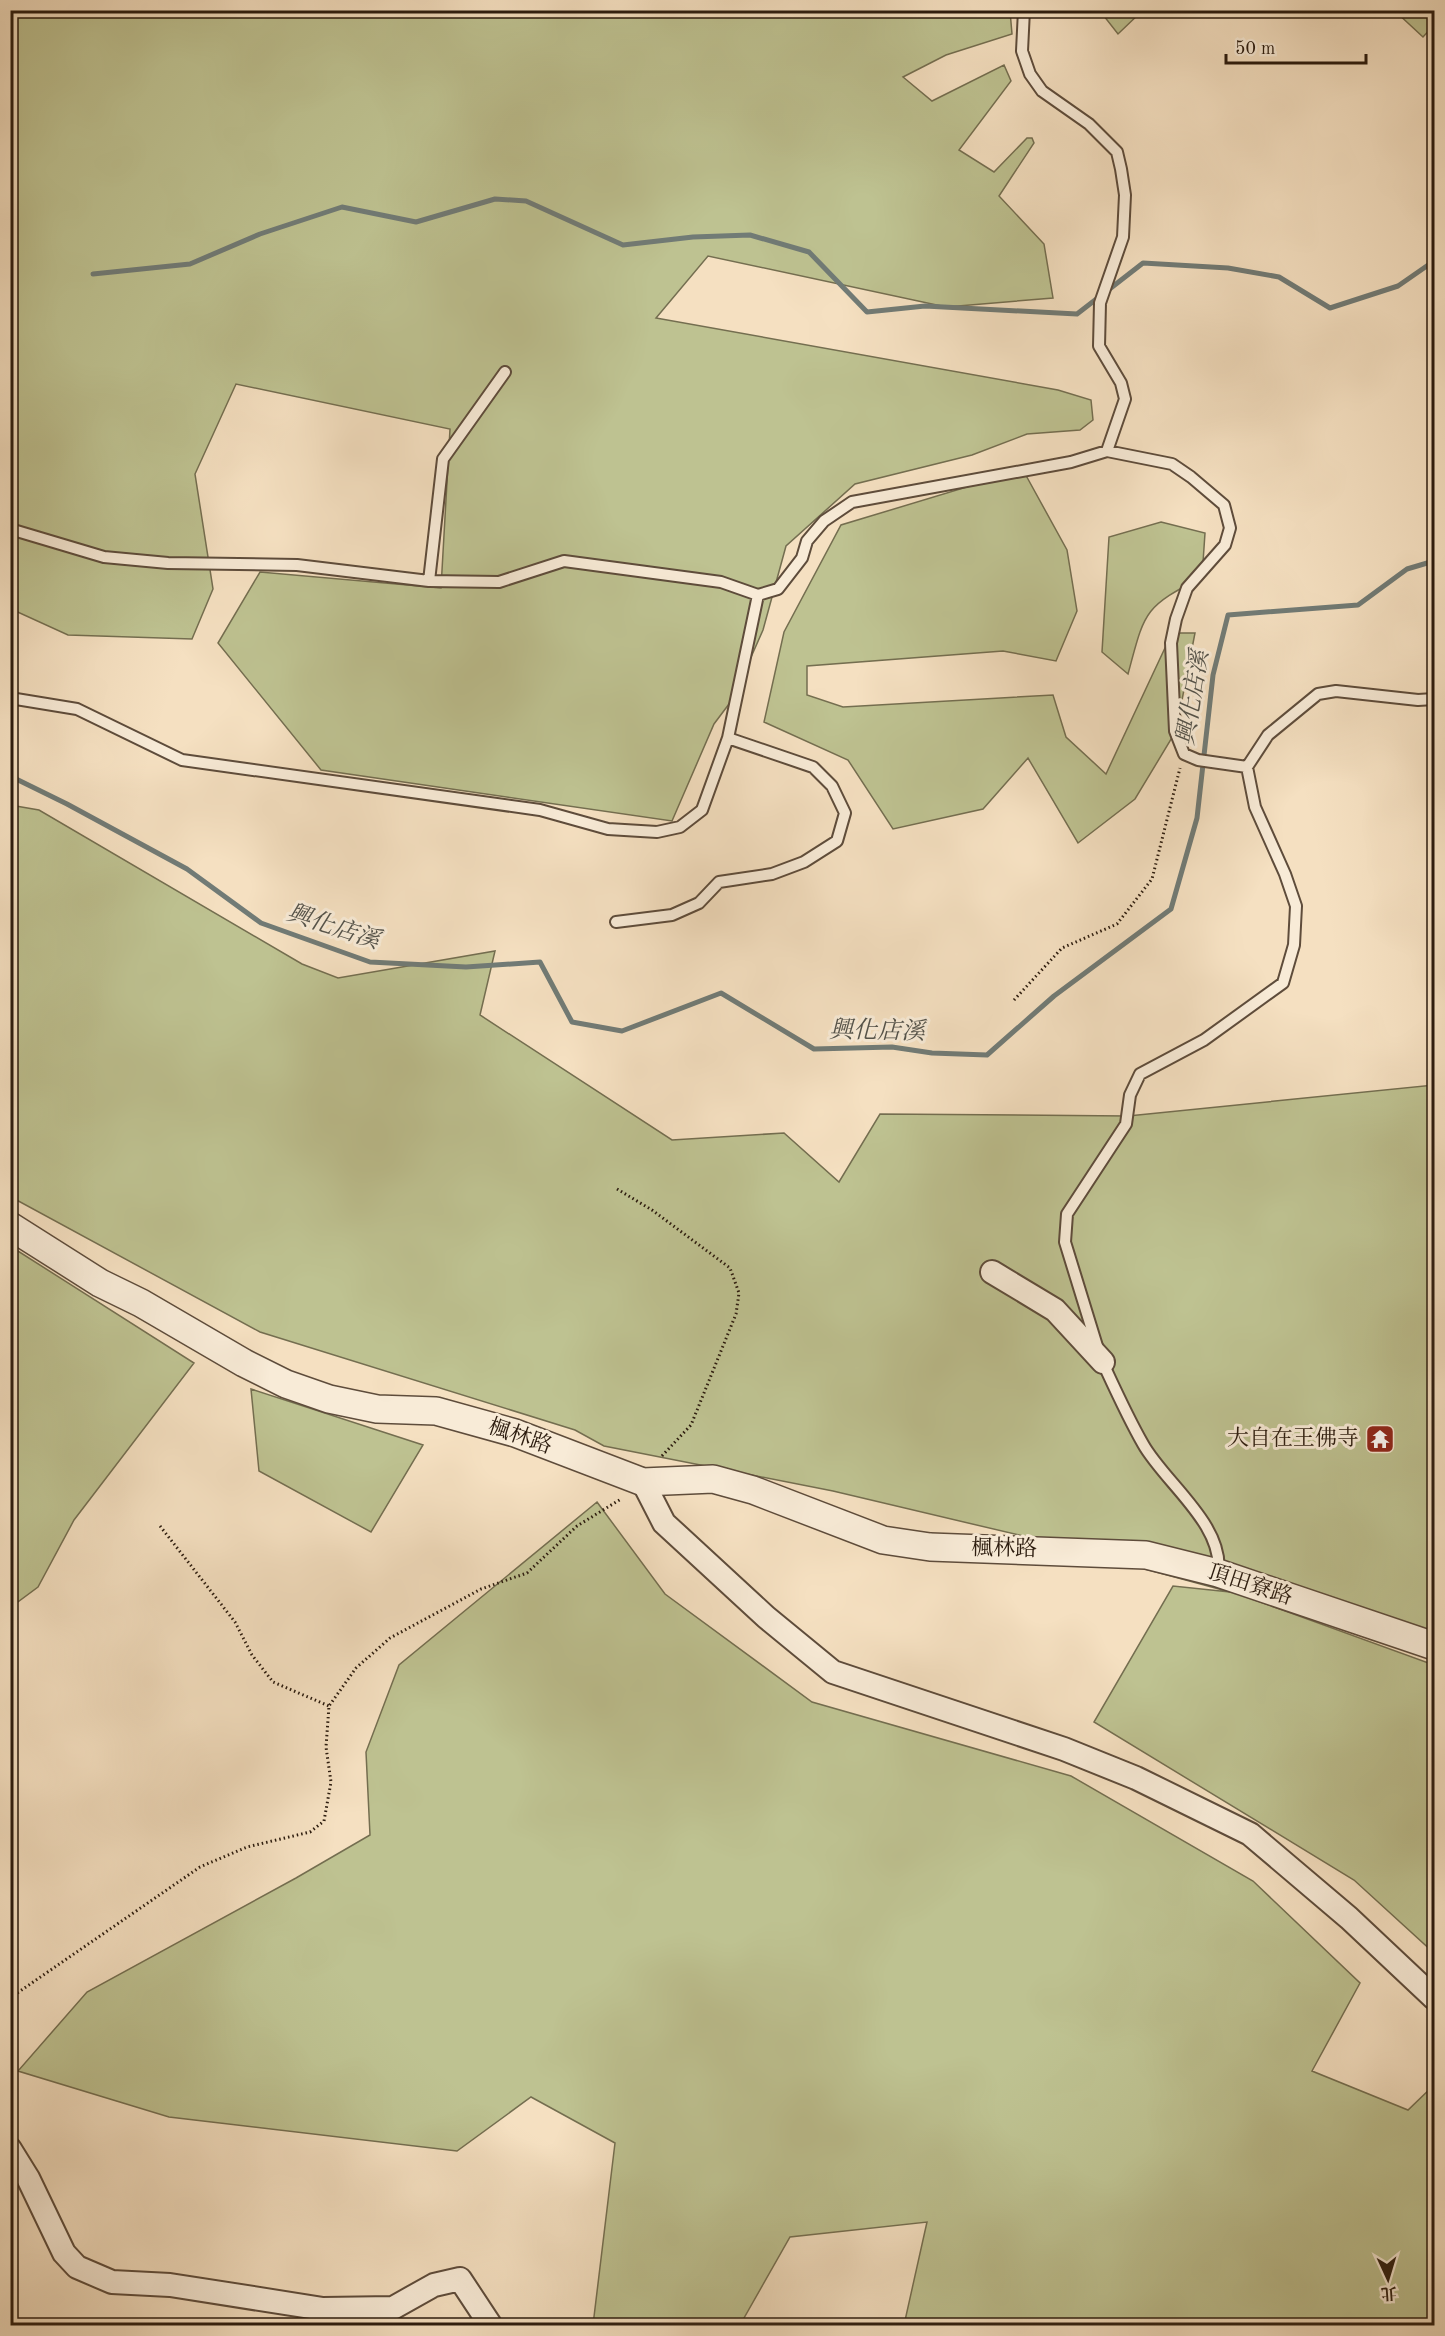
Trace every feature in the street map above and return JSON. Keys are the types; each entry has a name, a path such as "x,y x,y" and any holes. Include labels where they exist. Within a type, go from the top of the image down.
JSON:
{"street":[{"name":"楓林路","path":"10,1226 100,1283 141,1303 286,1384 329,1399 377,1409 436,1411 515,1433 643,1482 713,1479 753,1490 883,1540 930,1547 1060,1550"},
{"path":"993,1272 1055,1310 1103,1362"},
{"path":"643,1482 664,1523 766,1617 833,1672 1064,1749 1136,1778 1250,1834 1348,1918 1434,1998"},
{"name":"頂田寮路","path":"1060,1550 1146,1555 1218,1573 1434,1646"},
{"path":"10,2149 28,2178 64,2253 77,2267 112,2282 170,2285 323,2309 393,2308 434,2285 460,2279 491,2325"}],"lane":[{"path":"1024,10 1022,51 1030,74 1042,91 1089,124 1117,152 1121,169 1125,195 1123,237 1100,303 1099,346 1120,382 1125,399 1107,451"},
{"path":"429,581 443,459 505,372"},
{"path":"10,529 104,557 168,563 297,565 429,581 499,582 564,561 721,582 758,595 778,589 802,558 807,541 824,521 852,502 1071,462 1107,451 1172,464 1224,505 1230,528 1225,545 1187,588 1176,619 1171,643 1175,731 1184,754 1198,760 1247,767"},
{"path":"10,698 77,709 182,760 540,810 608,829 657,832 680,827 702,810 728,738 758,595"},
{"path":"1218,1573 1220,1562 1200,1517 1144,1446 1103,1362 1078,1290 1065,1242 1067,1214 1126,1124 1130,1095 1140,1074 1204,1040 1283,983 1294,945 1296,906 1286,874 1255,807 1247,767 1268,735 1318,694 1336,691 1418,700 1434,699"},
{"path":"616,922 672,915 699,903 719,882 772,874 804,862 837,841 845,813 832,786 813,767 728,738"}],"path":[{"path":"1014,1000 1062,948 1117,924 1152,879 1184,754"},
{"path":"10,1998 201,1867 247,1847 310,1832 324,1821 331,1782 326,1747 329,1706 356,1668 390,1638 481,1589 527,1573 549,1549 577,1526 643,1482 649,1469 691,1425 736,1314 739,1293 730,1268 652,1210 617,1189"},
{"path":"160,1526 235,1622 252,1655 273,1682 329,1706"}],"green space":[{"path":"11,11 1010,11 1012,34 946,55 903,77 932,101 1004,65 1011,81 959,150 994,172 1027,138 1032,138 1034,143 999,196 1044,244 1053,298 946,307 708,256 656,318 1058,390 1091,400 1093,420 1080,430 1027,434 972,455 855,484 786,546 763,630 732,700 714,724 672,821 321,770 218,643 260,572 441,588 450,429 236,384 195,474 213,589 192,639 68,635 11,609"},
{"path":"1100,11 1142,11 1118,34"},
{"path":"1395,11 1434,11 1434,25 1423,37"},
{"path":"1023,470 1067,550 1077,611 1056,661 1003,651 807,666 807,695 843,707 1053,695 1066,737 1106,774 1172,633 1195,633 1176,731 1135,799 1078,843 1028,758 983,809 893,829 848,760 764,722 784,632 841,525"},
{"path":"1161,522 1205,533 1202,577 1168,596 1149,614 1138,637 1128,674 1102,652 1109,537"},
{"path":"10,805 39,810 302,964 338,978 495,951 480,1015 672,1140 784,1133 839,1182 880,1114 1128,1116 1434,1085 1434,1647 1244,1596 1434,1665 1434,1953 1354,1880 1094,1722 1173,1586 1230,1592 1023,1536 833,1491 604,1446 575,1430 260,1332 11,1197"},
{"path":"10,1246 194,1363 74,1520 38,1587 11,1607"},
{"path":"251,1389 423,1445 371,1532 259,1471"},
{"path":"597,1502 665,1594 812,1702 1071,1776 1253,1881 1360,1983 1312,2071 1408,2110 1434,2085 1434,2325 904,2325 927,2222 790,2237 740,2325 593,2325 615,2143 531,2097 457,2151 169,2117 18,2071 87,1992 370,1835 366,1752 399,1665"}],"waterway":[{"path":"93,274 190,264 260,234 342,207 416,222 495,199 526,201 623,245 693,237 750,235 809,252 867,312 925,306 1077,314 1099,297"},
{"path":"1107,291 1143,263 1228,268 1279,277 1330,308 1398,286 1434,261"},
{"name":"興化店溪","path":"10,776 187,869 261,923 370,962 466,967 540,962 572,1022 622,1031 721,993 814,1049 892,1047 932,1053 987,1055 1054,996 1171,909 1197,818 1213,675 1228,615 1358,605 1407,569 1434,561"}],"place":[{"name":"大自在王佛寺","path":"1380,1439"}]}
